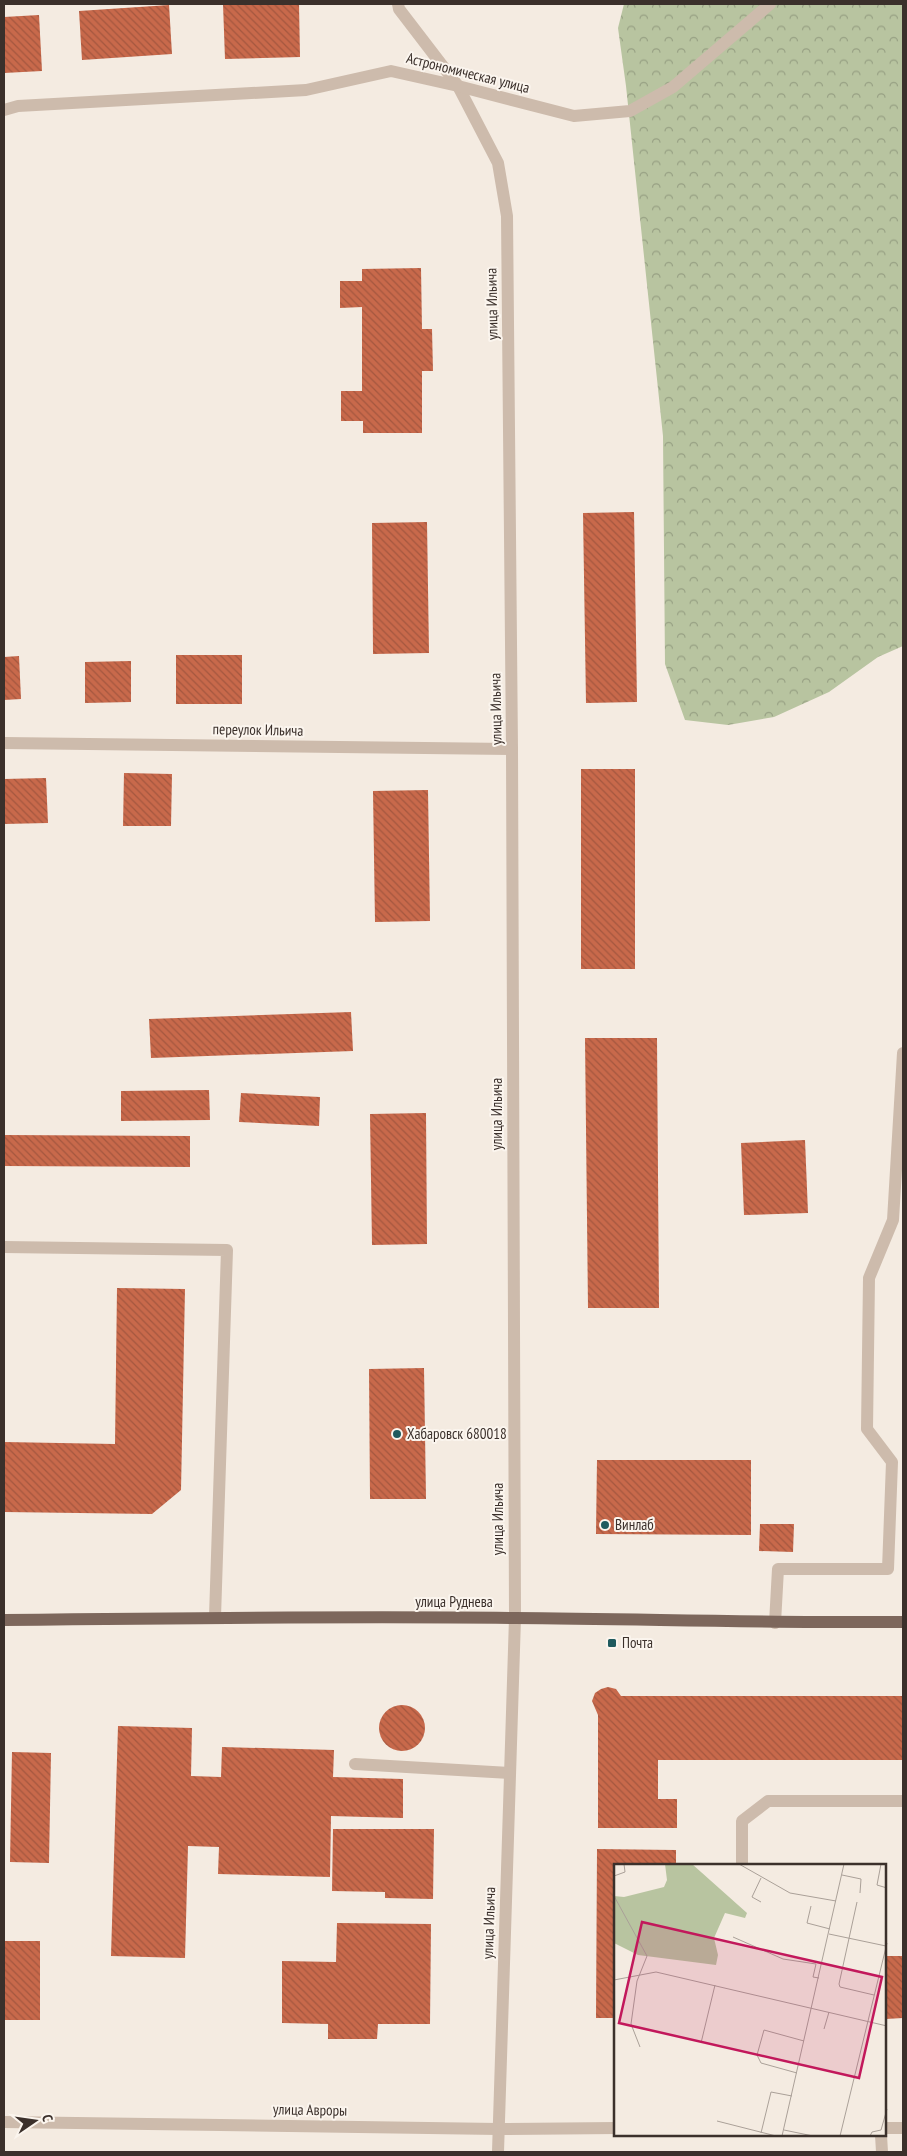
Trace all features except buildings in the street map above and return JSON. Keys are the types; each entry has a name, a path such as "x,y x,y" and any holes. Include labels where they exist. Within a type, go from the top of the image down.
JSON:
{"main road":[{"name":"улица Руднева","path":"4,1620 215,1617 515,1618 775,1623 903,1622"}],"street":[{"name":"улица Ильича","path":"398,4 458,86 498,163 507,216 512,749 515,1618 498,2152"},
{"name":"Астрономическая улица","path":"4,110 18,106 306,90 391,71 574,116 630,111 673,87 770,4"},
{"name":"переулок Ильича","path":"4,743 512,749"},
{"path":"775,1623 778,1569 888,1569 892,1462 867,1429 869,1278 893,1220 903,1053"},
{"path":"4,1247 227,1250 215,1617"},
{"path":"355,1764 510,1773"},
{"path":"742,1864 742,1821 768,1801 903,1800"},
{"name":"улица Авроры","path":"4,2122 498,2129 614,2128"},
{"path":"887,2128 903,2128"},
{"path":"881,2136 882,2152"}],"green space":[{"path":"624,4 903,4 903,646 878,657 829,692 774,717 728,725 685,720 665,664 663,436 626,86 618,28"}],"place":[{"name":"Хабаровск 680018","path":"397,1434"},
{"name":"Винлаб","path":"605,1525"},
{"name":"Почта","path":"612,1643"}]}
